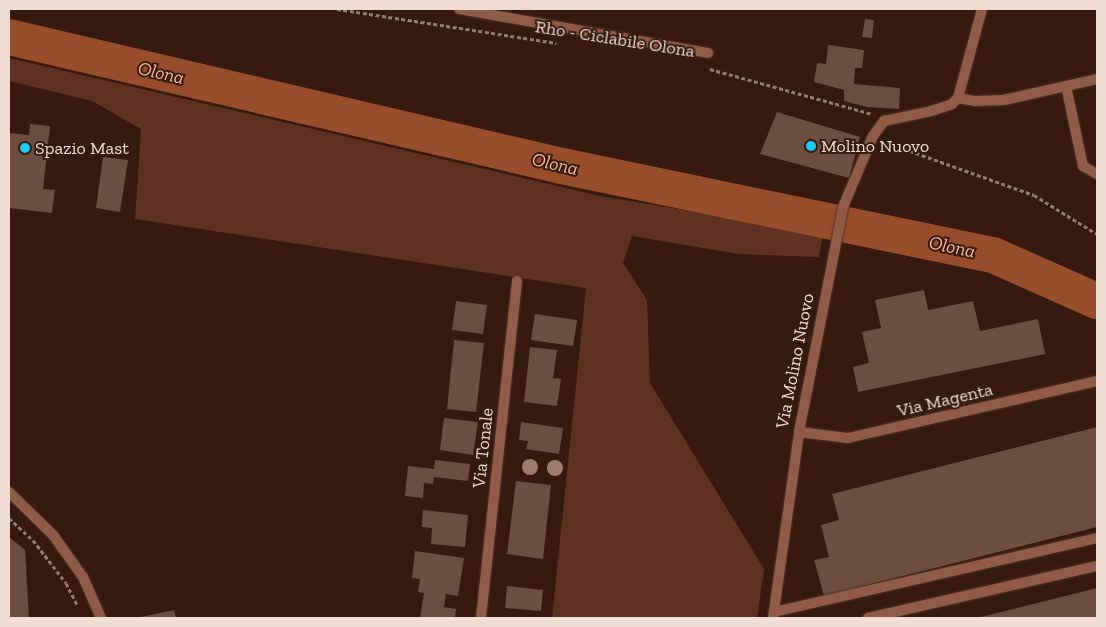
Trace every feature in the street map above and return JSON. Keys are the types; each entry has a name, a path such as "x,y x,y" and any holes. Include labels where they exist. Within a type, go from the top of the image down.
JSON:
{"street":[{"path":"459,9 708,53"},
{"path":"884,120 931,111 952,104 958,98 982,9"},
{"path":"958,98 975,102 1004,100 1097,79"},
{"path":"1066,86 1083,166 1097,174"},
{"name":"Via Molino Nuovo","path":"774,615 798,432 842,207 873,136 884,120"},
{"name":"Via Tonale","path":"481,618 517,281"},
{"name":"Via Magenta","path":"798,432 848,438 1097,381"},
{"path":"9,492 53,534 83,577 101,618"},
{"path":"774,615 1097,538"},
{"path":"868,618 1097,566"}],"path":[{"name":"Rho - Ciclabile Olona","path":"337,9 562,44"},
{"name":"Rho - Ciclabile Olona","path":"700,67 838,103 884,120"},
{"path":"873,136 1034,195 1097,234"},
{"path":"9,518 33,540 66,583 79,610"}],"shaded area":[{"path":"9,58 600,196 823,233 819,257 738,254 632,236 623,263 647,300 650,383 764,569 757,618 552,618 586,288 135,219 141,129 92,101 9,81"}],"building":[{"path":"865,19 874,20 872,38 862,37"},
{"path":"828,45 864,50 862,68 855,68 854,84 900,88 899,109 867,107 844,101 844,90 814,82 817,63 826,64"},
{"name":"Molino Nuovo","path":"777,112 860,137 849,178 760,154"},
{"path":"30,124 50,126 43,189 55,190 52,213 9,208 9,133 29,135"},
{"path":"103,157 128,160 120,212 96,208"},
{"path":"924,290 928,310 973,301 980,331 1038,319 1045,354 858,392 853,367 869,363 862,332 881,328 875,300"},
{"path":"456,301 487,305 483,334 452,330"},
{"path":"535,314 577,320 573,346 531,340"},
{"path":"454,340 484,343 476,412 447,409"},
{"path":"530,347 557,350 553,378 561,379 557,406 524,402"},
{"path":"444,418 478,422 473,455 440,450"},
{"path":"521,422 563,428 559,454 526,449 528,441 519,440"},
{"path":"1097,427 1097,527 824,596 814,560 829,557 821,525 839,520 832,494"},
{"path":"435,460 470,464 468,481 434,477 433,484 424,483 423,498 405,496 408,466 434,469"},
{"path":"516,481 551,485 543,559 507,554"},
{"path":"423,510 468,515 465,547 431,544 432,528 422,527"},
{"path":"9,537 25,550 29,618 9,618"},
{"path":"415,551 464,558 458,596 446,594 444,607 456,609 455,618 420,618 424,593 418,592 420,579 412,578"},
{"path":"507,586 543,590 541,611 505,608"},
{"path":"1097,588 1097,618 977,618"},
{"path":"174,610 176,618 141,618 141,617"}],"waterway":[{"name":"Olona","path":"9,37 562,166 993,255 1097,301"}],"place":[{"name":"Molino Nuovo","path":"811,146"},
{"name":"Spazio Mast","path":"25,148"}]}
